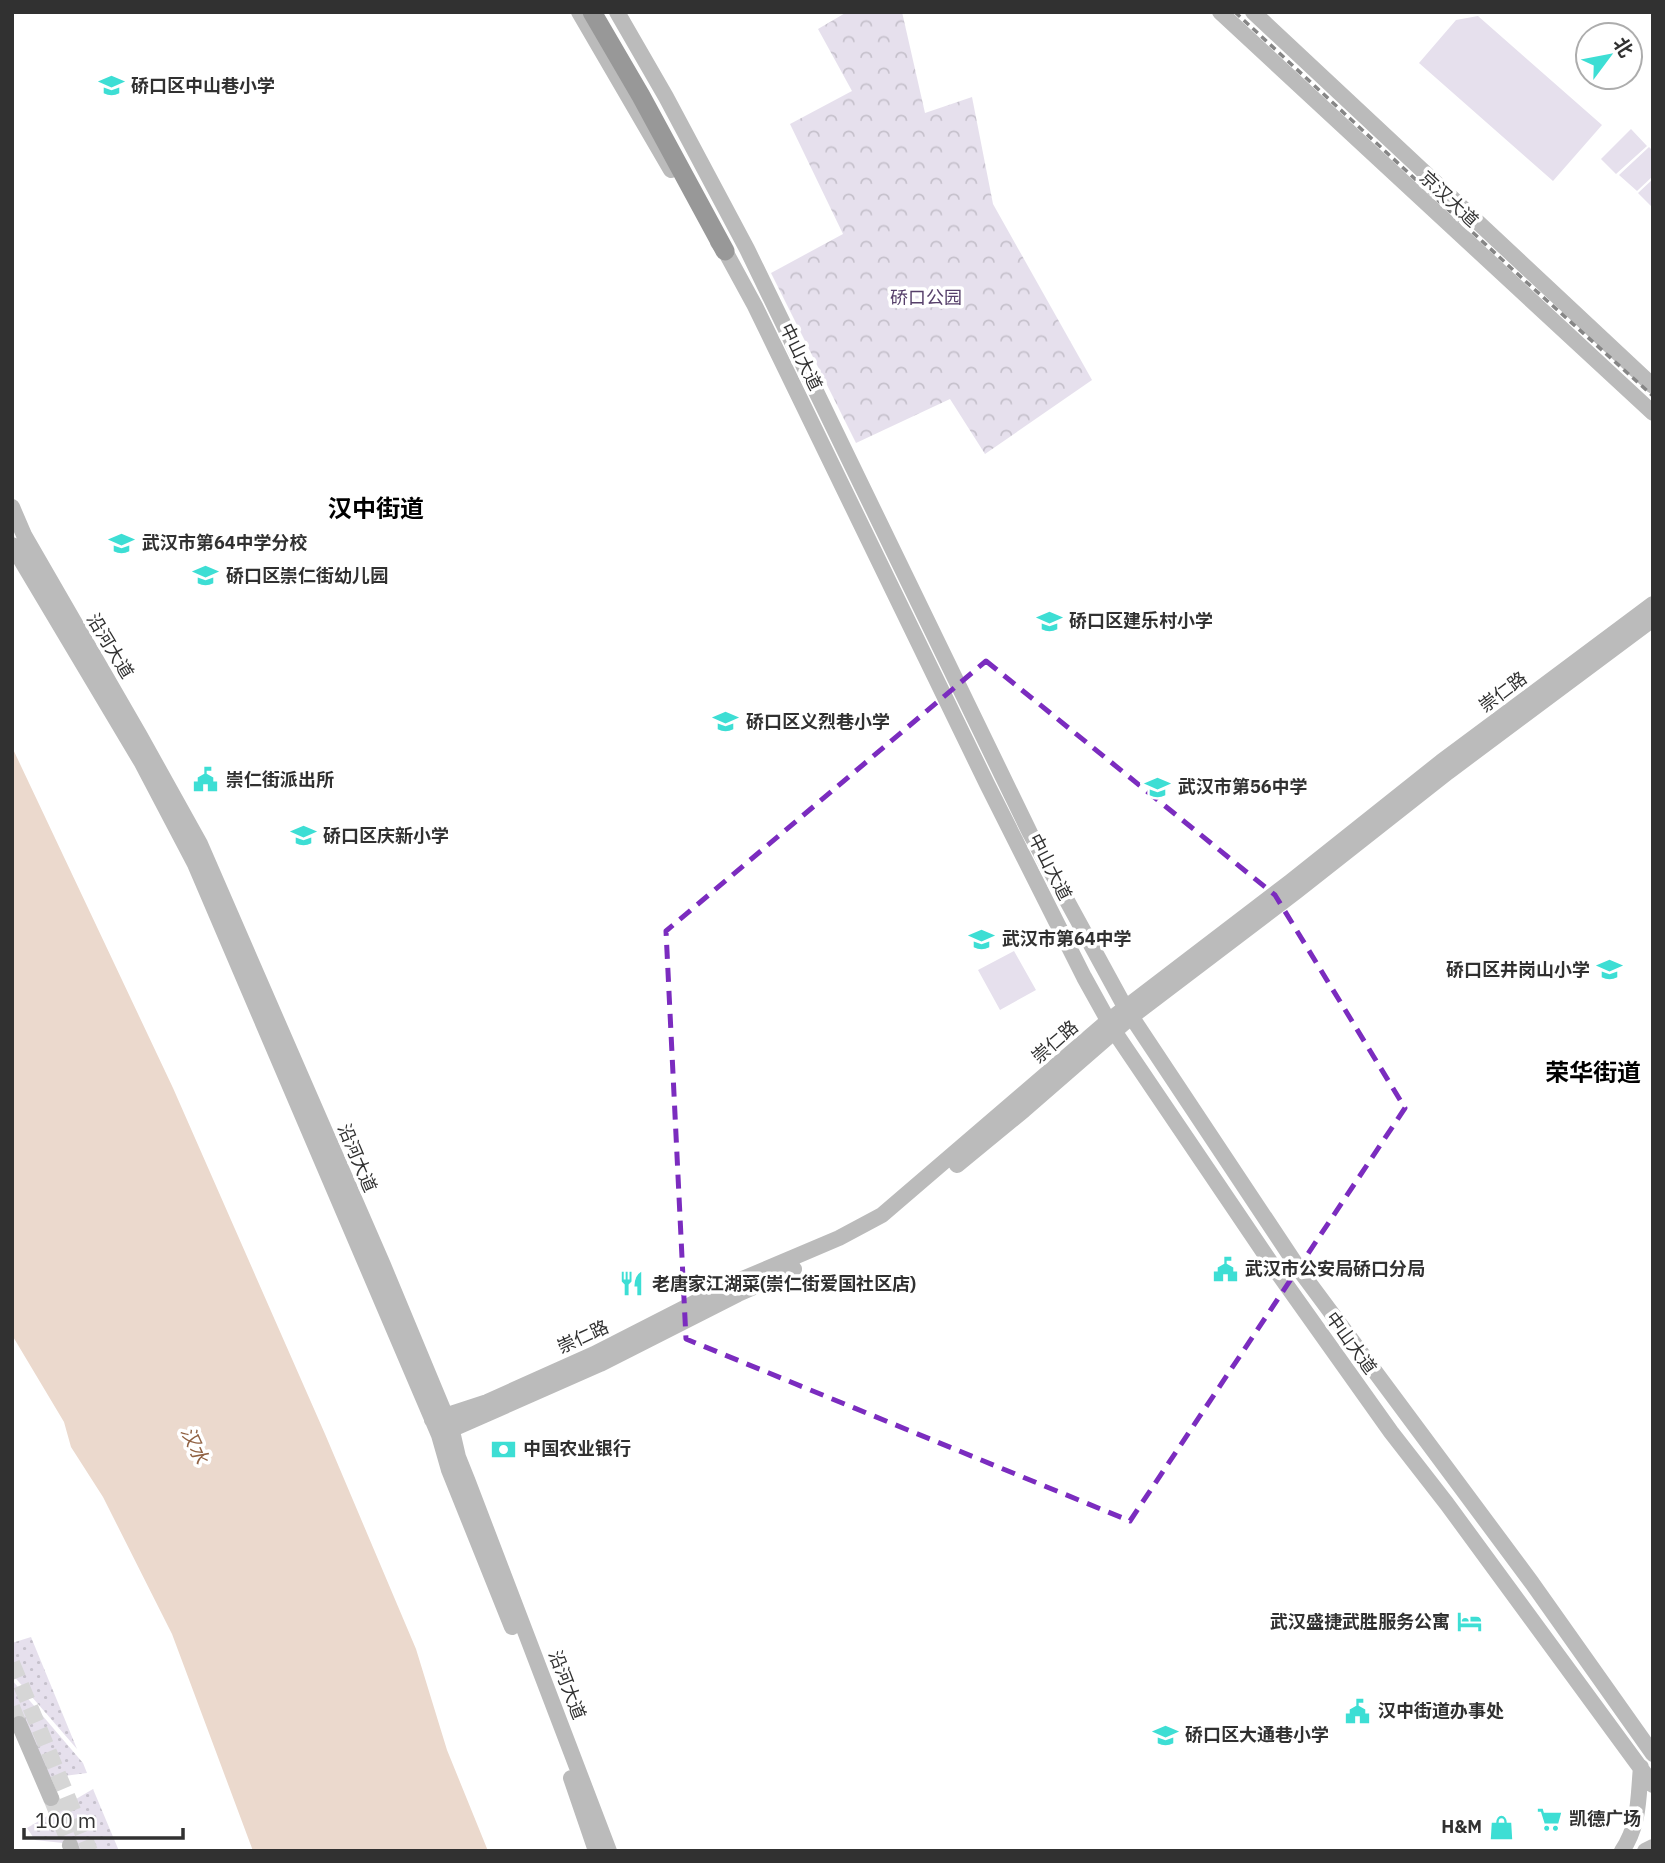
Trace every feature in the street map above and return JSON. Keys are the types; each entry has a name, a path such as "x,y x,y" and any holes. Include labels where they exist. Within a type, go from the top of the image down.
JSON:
{"highway":[{"path":"592,12 725,251"}],"main road":[{"name":"中山大道","path":"579,12 698,215 725,251 755,306 986,784 1111,1026 1267,1259 1391,1432 1653,1785"},
{"name":"中山大道","path":"617,12 747,249 1030,833 1128,1012 1301,1272 1532,1583 1653,1754"},
{"name":"京汉大道","path":"1220,12 1653,413"},
{"name":"京汉大道","path":"1253,12 1653,386"},
{"name":"沿河大道","path":"12,507 24,535 200,844 383,1265 435,1392 449,1470 559,1745 596,1851"},
{"name":"沿河大道","path":"12,545 137,755 195,864 458,1457 609,1851"},
{"name":"崇仁路","path":"442,1426 490,1407 733,1283 839,1238 882,1215 1016,1101 1441,762 1653,604"},
{"name":"崇仁路","path":"1128,1012 1297,891 1448,772 1653,619"},
{"path":"435,1392 468,1406 490,1407"},
{"path":"458,1457 468,1427 490,1407"},
{"path":"19,1724 51,1798"},
{"path":"1622,1851 1636,1825 1641,1767"},
{"path":"1645,1851 1653,1847"}],"highlighted area":[{"path":"986,661 1275,895 1405,1108 1130,1521 686,1339 666,931"}],"green space":[{"name":"硚口公园","path":"847,12 902,12 925,113 972,97 993,204 1092,380 985,454 950,399 856,443 771,273 843,234 790,124 852,91 818,29"},
{"path":"1478,16 1602,125 1553,181 1419,63 1456,20"},
{"path":"1631,129 1647,146 1616,174 1601,159"},
{"path":"1649,147 1653,151 1653,176 1637,191 1619,175"},
{"path":"1653,179 1653,206 1652,207 1638,193"},
{"path":"1014,951 1036,990 1000,1010 978,970"},
{"path":"31,1637 77,1749 12,1674 12,1643"},
{"path":"12,1680 83,1763 87,1773 49,1778 12,1724"},
{"path":"93,1789 119,1851 82,1851 63,1843 35,1840 27,1828"}],"water":[{"name":"汉水","path":"12,747 173,1088 325,1434 416,1649 447,1750 488,1851 253,1851 172,1634 103,1497 71,1447 64,1422 12,1335"}],"tunnel":[{"path":"12,1663 90,1851"},
{"path":"12,1707 19,1724"},
{"path":"51,1798 70,1845"}],"railway":[{"path":"1235,12 1653,396"}],"place":[{"name":"硚口区中山巷小学","path":"111,86"},
{"name":"武汉市第64中学分校","path":"122,543"},
{"name":"硚口区崇仁街幼儿园","path":"206,576"},
{"name":"硚口区建乐村小学","path":"1049,621"},
{"name":"硚口区义烈巷小学","path":"726,722"},
{"name":"崇仁街派出所","path":"206,780"},
{"name":"武汉市第56中学","path":"1158,787"},
{"name":"硚口区庆新小学","path":"303,836"},
{"name":"武汉市第64中学","path":"982,939"},
{"name":"硚口区井岗山小学","path":"1610,970"},
{"name":"武汉市公安局硚口分局","path":"1225,1269"},
{"name":"老唐家江湖菜(崇仁街爱国社区店)","path":"632,1284"},
{"name":"中国农业银行","path":"503,1449"},
{"name":"武汉盛捷武胜服务公寓","path":"1470,1622"},
{"name":"汉中街道办事处","path":"1358,1711"},
{"name":"硚口区大通巷小学","path":"1165,1735"},
{"name":"凯德广场","path":"1549,1819"},
{"name":"H&M","path":"1502,1827"}],"district":[{"name":"汉中街道","path":"376,509"},
{"name":"荣华街道","path":"1593,1073"}]}
